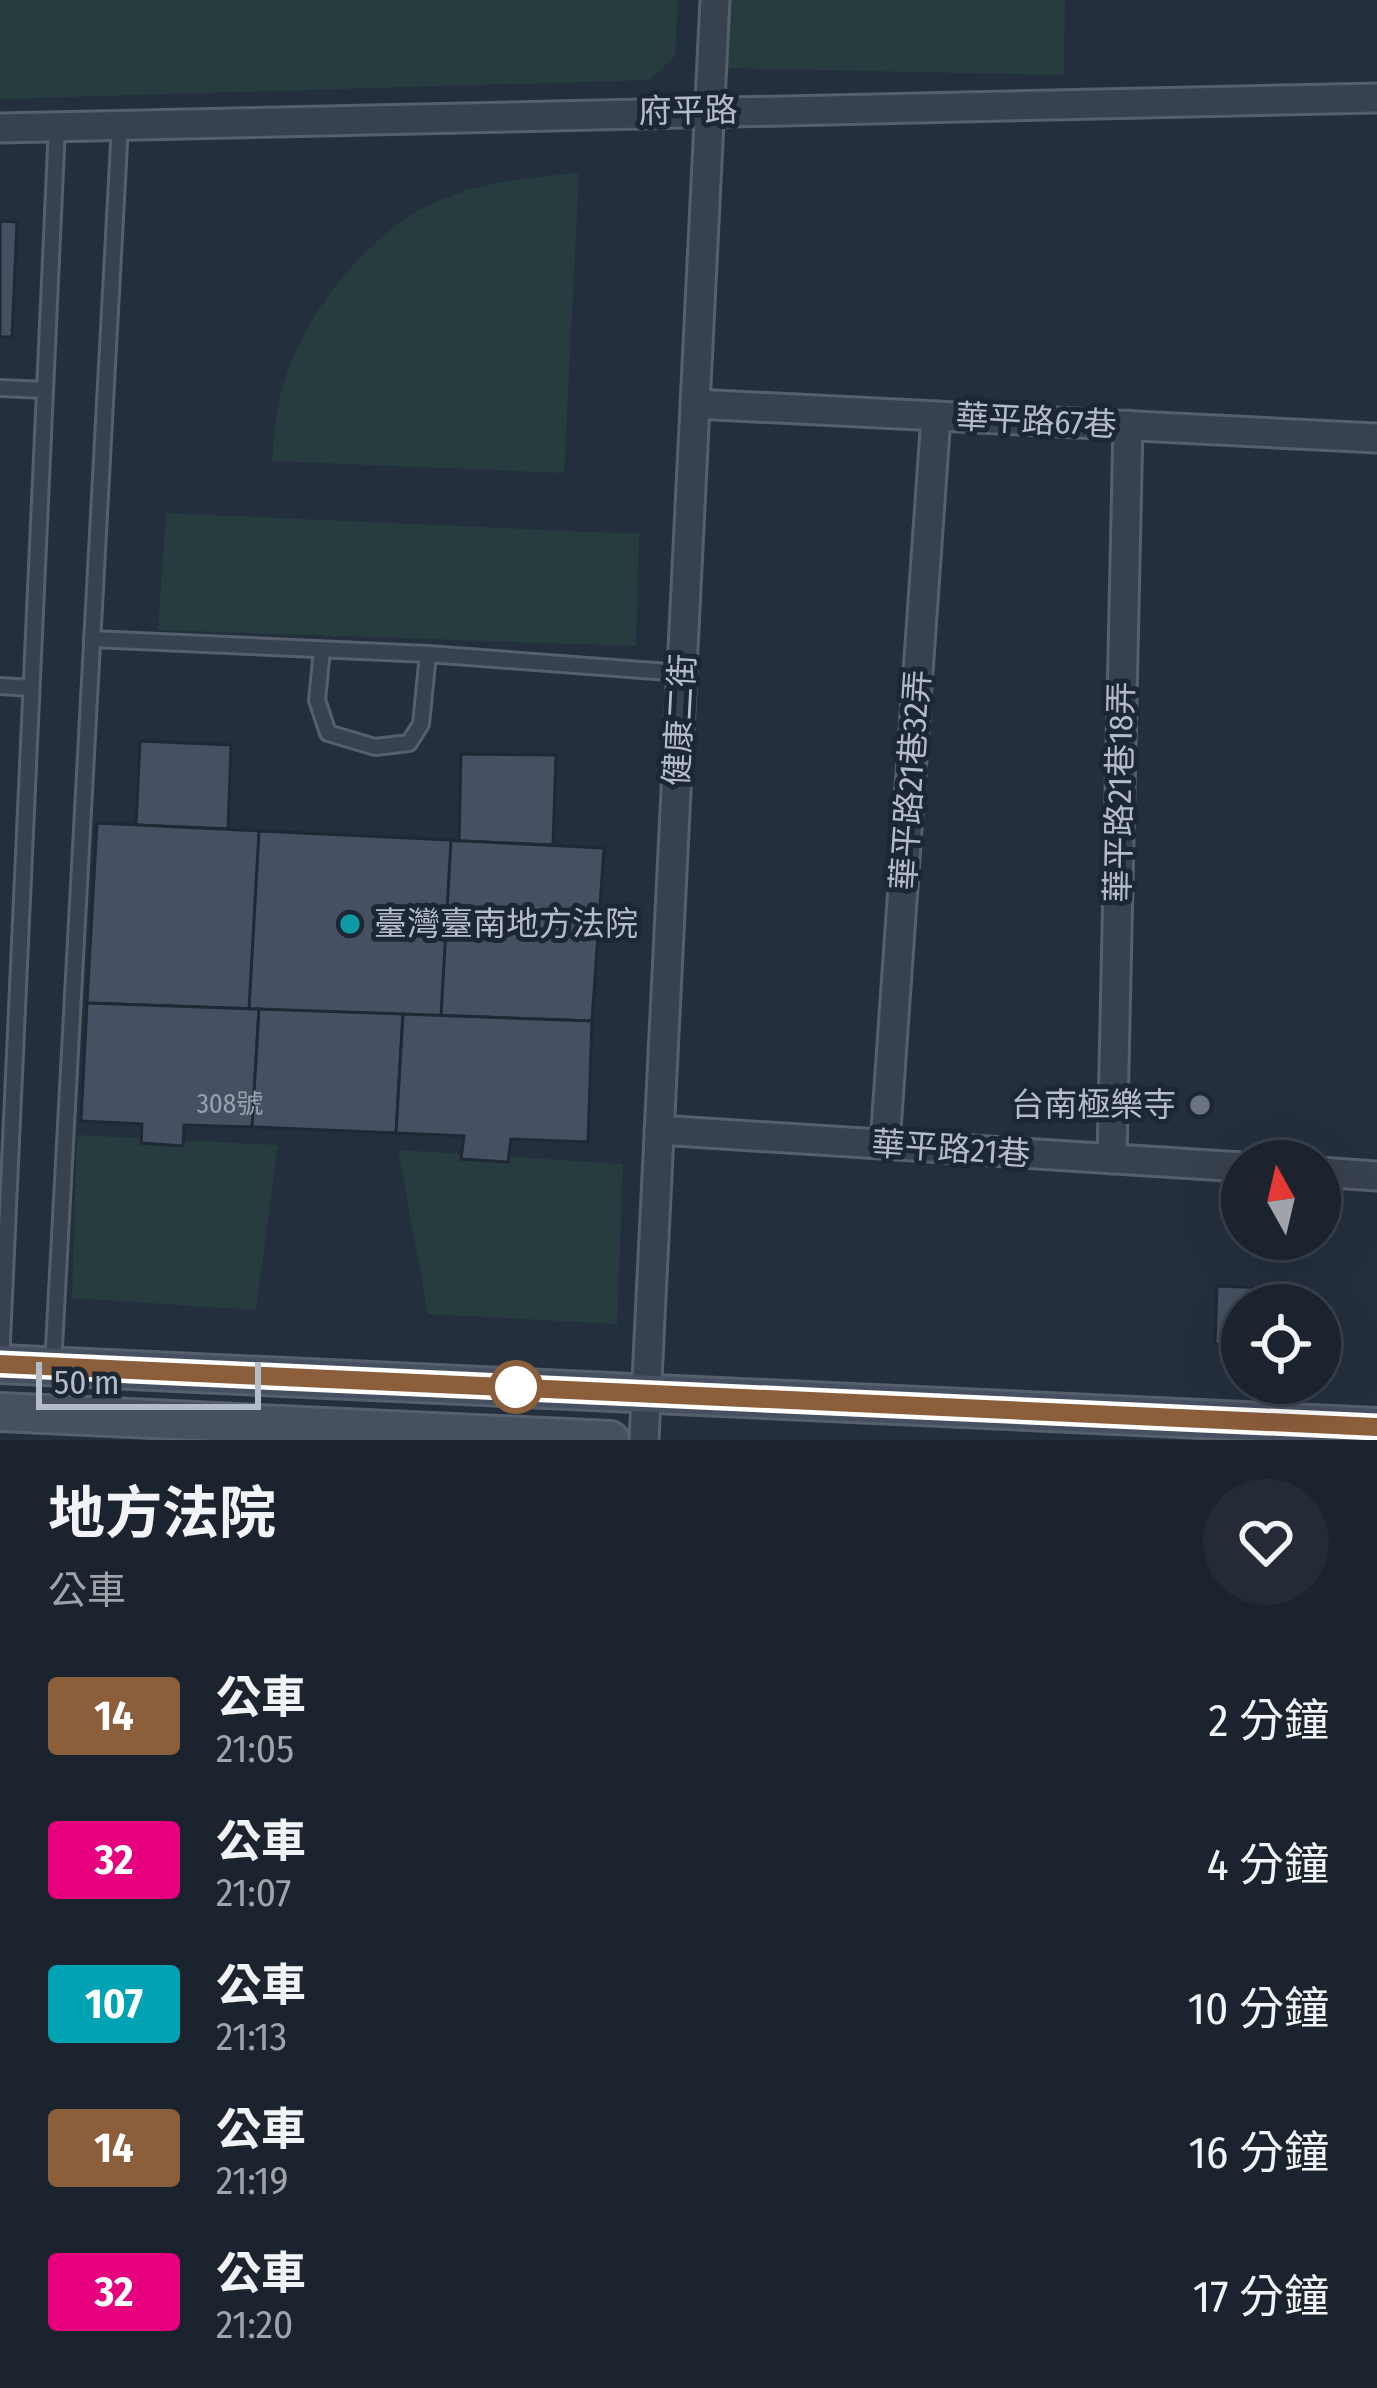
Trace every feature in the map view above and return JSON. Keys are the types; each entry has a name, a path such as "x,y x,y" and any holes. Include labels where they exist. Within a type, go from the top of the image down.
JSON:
{"street":[{"name":"健康二街","path":"644,1440 715,0"},
{"name":"府平路","path":"0,128 1377,98"},
{"name":"華平路67巷","path":"695,404 1377,437"},
{"name":"華平路21巷32弄","path":"885,1144 936,416"},
{"name":"華平路21巷18弄","path":"1112,1159 1128,425"},
{"name":"華平路21巷","path":"659,1130 1221,1166"},
{"path":"1341,1173 1377,1176"},
{"path":"0,1364 1377,1426"},
{"path":"0,1412 358,1434 610,1440"}],"lane":[{"path":"53,1366 120,124"},
{"path":"0,1364 57,126"},
{"path":"0,388 46,390"},
{"path":"92,639 428,654 682,673"},
{"path":"322,650 317,700 328,733 375,747 409,742 421,724 428,654"},
{"path":"0,686 32,688"}],"green space":[{"path":"0,0 678,0 675,56 649,80 0,99"},
{"path":"714,0 1065,0 1064,75 712,68"},
{"path":"579,173 564,473 272,461 278,406 297,349 329,294 371,246 419,210 457,194"},
{"path":"166,513 639,534 636,646 158,630"},
{"path":"77,1135 278,1145 256,1310 72,1298"},
{"path":"398,1150 623,1164 617,1324 428,1314"}],"building":[{"path":"0,221 17,222 12,337 0,337"},
{"path":"140,741 231,745 228,829 136,825"},
{"path":"461,754 556,755 553,845 459,841"},
{"path":"97,823 604,848 592,1021 87,1003"},
{"name":"臺灣臺南地方法院","path":"259,831 451,840 441,1016 249,1009"},
{"path":"87,1003 259,1009 252,1127 184,1125 183,1146 141,1143 142,1124 81,1121"},
{"path":"259,1009 403,1014 396,1133 252,1127"},
{"path":"403,1014 592,1021 588,1142 511,1139 508,1162 461,1159 464,1136 396,1133"},
{"path":"1217,1286 1221,1286 1221,1344 1215,1344"}],"bus line":[{"name":"14","path":"0,1364 1377,1427"}],"place":[{"name":"臺灣臺南地方法院","path":"350,924"},
{"name":"台南極樂寺","path":"1200,1105"}]}
